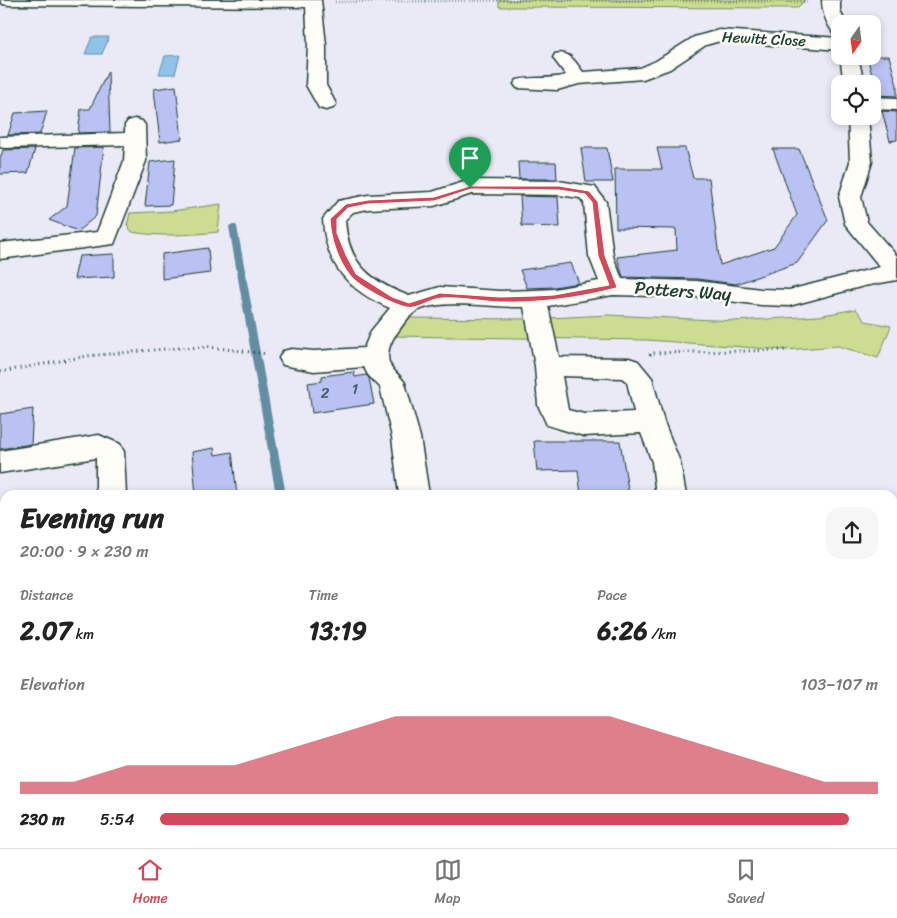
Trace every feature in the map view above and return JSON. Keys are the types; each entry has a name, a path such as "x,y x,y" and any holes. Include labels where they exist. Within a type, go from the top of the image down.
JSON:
{"street":[{"path":"9,0 314,2 317,45 316,85 326,104"},
{"path":"823,1 833,15"},
{"name":"Hewitt Close","path":"524,84 557,84 578,78 643,73 663,65 700,41 719,35 831,43"},
{"path":"562,58 578,78"},
{"path":"881,103 897,104"},
{"path":"859,125 861,162 850,197 856,224 897,271"},
{"path":"0,251 106,239 135,161 135,132 4,142"},
{"path":"408,305 390,299 353,275 342,255 334,233 334,219 346,206 368,202 434,199 470,188 559,188 587,192 595,202 602,256 613,287"},
{"name":"Potters Way","path":"374,357 380,337 408,305 440,295 500,299 534,298 554,297 613,287 698,289 761,297 789,298 897,271"},
{"path":"534,298 542,325 552,405 557,418 584,425 650,422"},
{"path":"292,358 314,361 374,357 377,368 392,383 406,438 413,490"},
{"path":"548,366 629,368 639,378 650,422 666,462 670,490"},
{"path":"0,462 99,446 110,452 110,490"}],"path":[{"path":"314,2 530,0 823,1"},
{"path":"796,0 800,2"},
{"path":"0,372 87,356 176,348 209,347 292,358"},
{"path":"639,378 651,353 785,350"}],"green space":[{"path":"499,0 805,0 797,8 499,7"},
{"path":"221,204 218,232 186,235 153,235 132,232 127,225 130,213 172,211"},
{"path":"856,309 865,321 891,326 878,358 838,346 785,350 647,340 391,336 404,318 529,319 608,315 735,321 818,316"}],"water":[{"path":"92,37 109,37 102,54 85,54"},
{"path":"180,55 175,74 159,74 165,56"}],"building":[{"path":"881,56 889,56 897,85 897,96 881,95 881,75 872,75 869,65 881,65"},
{"path":"108,71 110,132 78,133 81,109 90,109"},
{"path":"176,86 182,139 160,142 154,89"},
{"path":"47,111 40,134 8,135 15,113"},
{"path":"882,111 897,112 897,140 890,141"},
{"path":"104,147 96,216 78,231 49,220 67,206 75,148"},
{"path":"581,148 607,148 613,182 586,182"},
{"path":"657,148 685,148 693,178 709,178 720,265 774,247 797,215 773,149 799,149 828,220 797,263 736,284 697,279 623,277 617,257 677,250 676,229 616,228 615,169 662,169"},
{"path":"35,149 28,173 0,174 0,159 3,150"},
{"path":"175,159 171,205 145,206 150,162"},
{"path":"518,162 556,162 557,179 519,179"},
{"path":"520,196 558,197 560,227 522,226"},
{"path":"208,248 210,273 162,279 162,254"},
{"path":"114,254 114,277 74,279 79,256"},
{"path":"571,263 579,283 554,287 527,288 520,270"},
{"path":"354,372 355,377 366,375 369,378 374,404 312,413 308,383 322,381 322,376"},
{"path":"33,409 31,444 0,449 0,414"},
{"path":"534,441 620,441 628,490 580,490 578,470 537,471"},
{"path":"214,448 215,455 232,452 236,490 196,490 192,452"}],"waterway":[{"path":"233,227 280,490"}],"route":[{"path":"470,188 559,188 587,192 595,202 602,256 613,287 554,297 534,298 500,299 440,295 408,305 390,299 353,275 342,255 334,233 334,219 346,206 368,202 434,199 470,188"}]}
